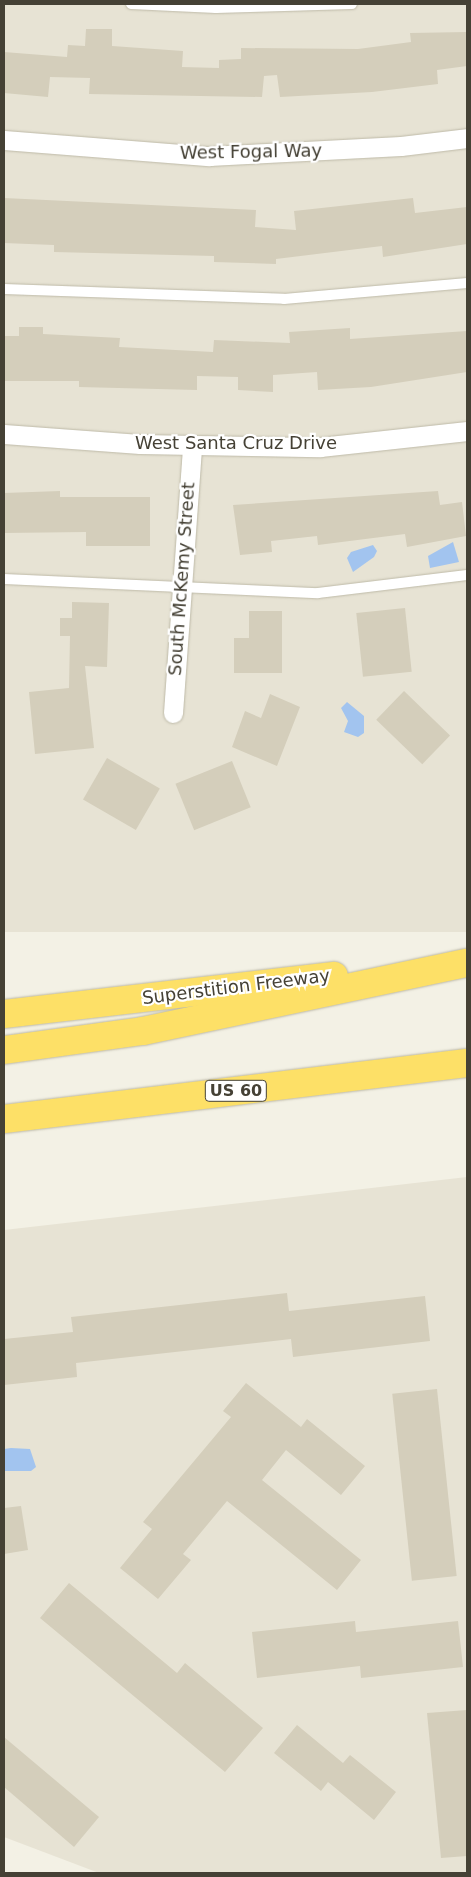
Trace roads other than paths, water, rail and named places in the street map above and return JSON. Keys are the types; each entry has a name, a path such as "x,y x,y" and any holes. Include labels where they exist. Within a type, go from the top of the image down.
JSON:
{"highway":[{"name":"Superstition Freeway","path":"4,1014 467,962"},
{"path":"4,1050 143,1031 467,962"},
{"name":"US 60","path":"4,1119 467,1062"}],"street":[{"name":"West Fogal Way","path":"4,140 209,156 401,146 467,138"},
{"name":"West Santa Cruz Drive","path":"4,434 192,446 320,447 467,431"},
{"name":"South McKemy Street","path":"173,713 192,446"}],"lane":[{"path":"131,4 216,8 352,4"},
{"path":"4,289 284,299 467,282"},
{"path":"4,579 182,590 318,593 467,575"}],"water":[{"path":"453,542 459,562 430,568 428,556"},
{"path":"373,545 377,551 374,557 353,572 347,558 351,552"},
{"path":"347,702 364,716 364,733 358,737 344,732 348,721 341,708"},
{"path":"4,1449 30,1449 36,1467 31,1471 4,1471"}]}
